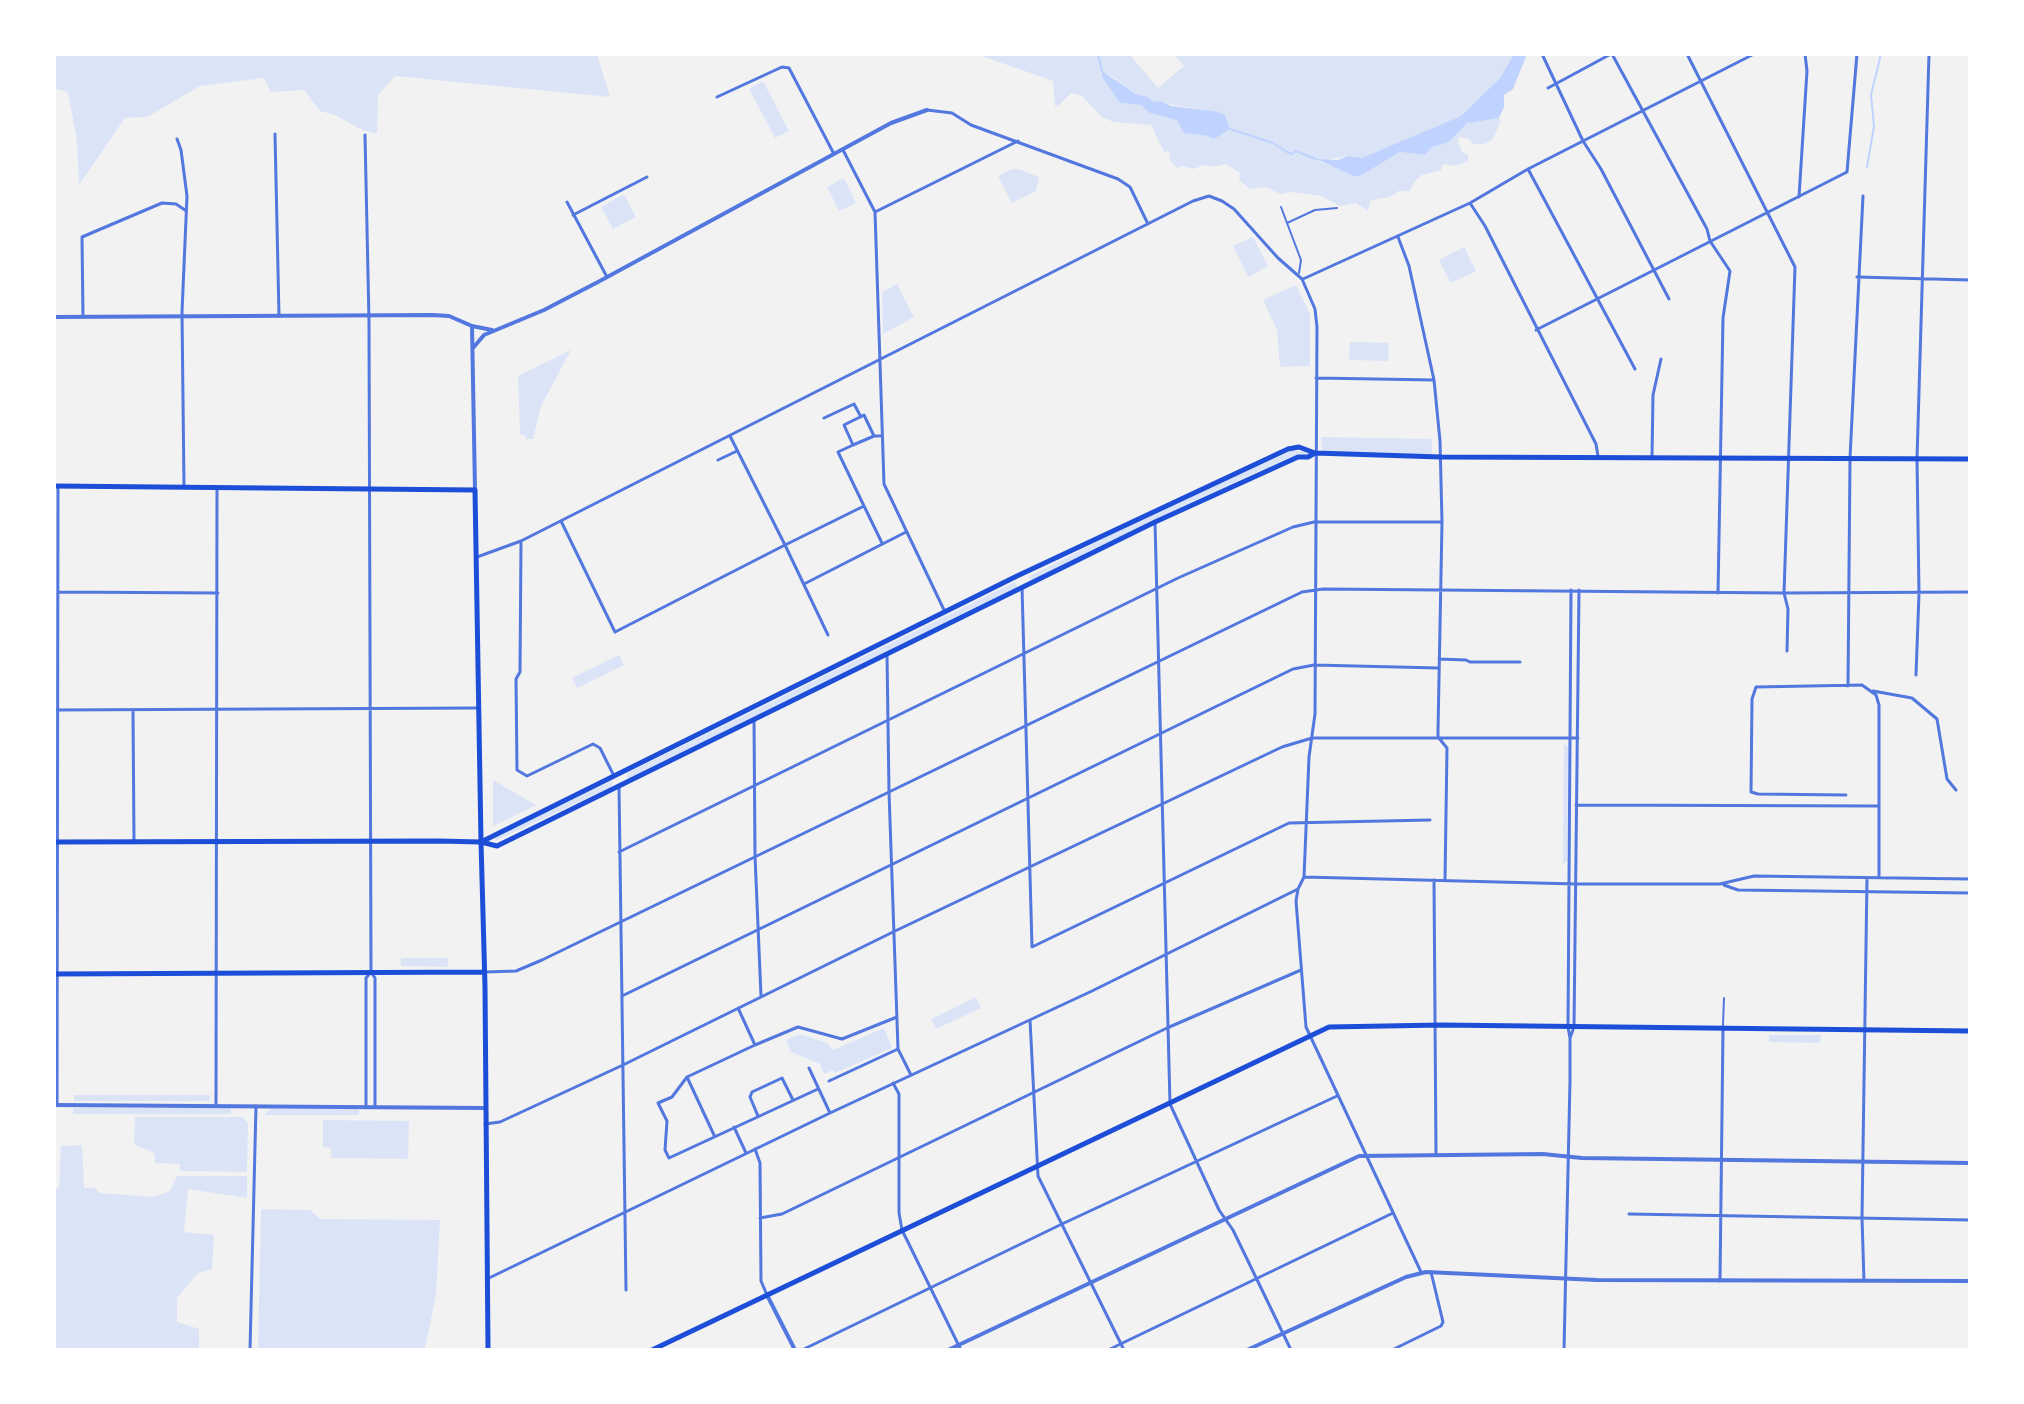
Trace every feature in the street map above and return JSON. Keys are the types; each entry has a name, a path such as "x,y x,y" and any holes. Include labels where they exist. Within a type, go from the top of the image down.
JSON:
{"main road":[{"path":"481,842 1017,576 1288,449 1299,447 1315,453 1441,457 1970,459"},
{"path":"55,842 481,842 497,846 1155,522 1298,457 1315,453"},
{"path":"56,486 475,490 485,972 488,1350"},
{"path":"1017,576 1022,587"},
{"path":"614,776 619,786"},
{"path":"56,974 485,972"},
{"path":"652,1350 1309,1035 1337,1026 1970,1031"}],"street":[{"path":"1542,54 1583,141 1601,169 1669,299"},
{"path":"1548,88 1611,54 1731,276 1723,318 1718,593"},
{"path":"1687,54 1769,212 1793,261 1796,275 1787,458 1784,593 1788,609 1787,651"},
{"path":"1302,279 1470,203 1528,169 1754,54"},
{"path":"1799,197 1807,71 1805,54"},
{"path":"1536,330 1847,172 1857,54"},
{"path":"1916,675 1919,593 1917,459 1929,54"},
{"path":"717,97 782,67 789,68 834,154"},
{"path":"473,348 484,335 544,310 891,123 927,110 945,110 968,122 1118,179 1130,187 1148,224"},
{"path":"275,134 279,316"},
{"path":"365,135 371,972 375,978 375,1106"},
{"path":"177,139 187,196 182,317 184,487"},
{"path":"875,212 1018,141"},
{"path":"842,149 875,212 884,484 945,612"},
{"path":"1528,169 1635,369"},
{"path":"573,215 647,177"},
{"path":"477,557 521,541 1193,201 1209,196 1222,201 1244,219 1278,258 1302,279 1316,316 1315,714 1305,822 1304,877 1296,901 1306,1027 1422,1272"},
{"path":"1848,686 1850,458 1863,196"},
{"path":"567,202 607,277"},
{"path":"83,317 82,237 162,203 176,204 185,210"},
{"path":"1470,203 1485,226 1596,444 1598,457"},
{"path":"1398,237 1409,266 1434,380 1441,457 1438,737 1447,748 1445,880"},
{"path":"1857,277 1970,280"},
{"path":"54,317 449,316 494,331"},
{"path":"472,326 475,490"},
{"path":"1652,457 1653,395 1661,359"},
{"path":"1316,378 1434,380"},
{"path":"824,418 854,404 861,417"},
{"path":"853,445 844,425 864,415 874,436"},
{"path":"729,435 828,635"},
{"path":"882,436 874,436 838,452 882,543"},
{"path":"718,460 737,451"},
{"path":"56,486 59,592 55,1105 485,1108"},
{"path":"216,1104 217,487"},
{"path":"561,521 615,632 864,506"},
{"path":"1155,522 1170,1104 1219,1210 1291,1350"},
{"path":"619,852 1156,589 1293,527 1314,522 1442,522"},
{"path":"804,584 906,532"},
{"path":"521,541 520,672 516,679 517,770 527,776 593,744 600,748 614,776"},
{"path":"1022,587 1032,947 1289,823 1430,820"},
{"path":"485,972 516,971 1285,599 1314,590 1970,592"},
{"path":"1571,590 1568,884 1571,1027"},
{"path":"1564,1350 1576,884 1579,590"},
{"path":"59,592 218,593"},
{"path":"887,654 898,1049 911,1075"},
{"path":"1439,659 1520,662"},
{"path":"622,996 1284,673 1314,665 1438,668"},
{"path":"1846,795 1751,792 1752,699 1756,687 1862,685 1873,691 1912,698 1937,719 1947,779 1956,790"},
{"path":"1873,691 1879,705 1879,879"},
{"path":"56,710 480,708"},
{"path":"133,710 134,842"},
{"path":"754,719 755,856 761,996"},
{"path":"485,1124 500,1122 623,1065 893,932 1282,747 1312,738 1578,738"},
{"path":"619,786 626,1290"},
{"path":"1576,805 1879,806"},
{"path":"1304,877 1568,884 1720,884 1754,876 1970,879"},
{"path":"1864,1281 1862,1218 1867,878"},
{"path":"1434,880 1436,1154"},
{"path":"1720,884 1738,890 1970,893"},
{"path":"487,1279 1298,889"},
{"path":"760,1218 782,1214 1167,1028 1301,970"},
{"path":"366,1106 366,978 371,972"},
{"path":"738,1008 755,1045"},
{"path":"818,1089 669,1158 665,1150 667,1121 658,1103 672,1097 687,1077 798,1027 842,1039 898,1017"},
{"path":"1030,1020 1035,1167 1124,1350"},
{"path":"1720,1281 1723,1029"},
{"path":"829,1081 898,1049"},
{"path":"809,1068 830,1113"},
{"path":"687,1077 715,1136"},
{"path":"758,1116 750,1097 752,1092 782,1078 793,1100"},
{"path":"893,1083 899,1094 899,1213 902,1230 959,1347"},
{"path":"802,1350 1339,1095"},
{"path":"250,1350 256,1105"},
{"path":"734,1127 747,1154"},
{"path":"755,1149 760,1163 761,1281 795,1350"},
{"path":"948,1350 1352,1158 1368,1155 1569,1155 1582,1158 1970,1163"},
{"path":"1108,1350 1394,1212"},
{"path":"1629,1214 1970,1220"},
{"path":"1247,1350 1422,1272 1566,1279 1970,1281"},
{"path":"1392,1350 1441,1326 1444,1319 1431,1272"}],"lane":[{"path":"1281,207 1301,260 1302,268 1298,275"},
{"path":"1286,223 1315,210 1337,208"},
{"path":"1723,1029 1724,998"}],"shaded area":[{"path":"54,54 597,54 610,97 395,76 378,95 377,134 320,111 304,90 271,92 264,78 200,86 147,117 125,118 79,185 77,141 68,92 54,88"},
{"path":"976,54 1129,54 1158,88 1184,66 1174,54 1514,54 1500,78 1461,116 1362,159 1348,156 1318,161 1360,176 1400,152 1425,155 1432,147 1449,142 1467,123 1499,118 1501,121 1492,140 1484,144 1472,144 1469,139 1459,137 1458,142 1462,152 1468,155 1468,161 1456,166 1443,164 1441,170 1422,175 1410,191 1399,191 1390,197 1371,200 1368,211 1356,203 1340,206 1321,196 1292,192 1280,194 1266,187 1250,189 1239,180 1240,173 1226,164 1177,168 1170,160 1169,151 1164,152 1151,125 1113,122 1101,116 1082,96 1071,93 1055,106 1053,81","holes":["1107,73 1136,94 1154,102 1214,111 1223,115 1226,122 1208,136 1190,133 1177,120 1141,105 1120,103 1102,77"]},
{"path":"763,81 789,131 775,138 749,89"},
{"path":"1012,169 1039,177 1036,191 1012,203 998,176"},
{"path":"844,178 856,203 839,211 827,187"},
{"path":"624,194 636,217 613,229 601,207"},
{"path":"1253,237 1268,266 1248,277 1233,246"},
{"path":"1464,247 1476,271 1451,283 1439,260"},
{"path":"897,284 914,317 883,334 882,292"},
{"path":"1296,285 1310,314 1310,366 1280,367 1277,330 1263,300"},
{"path":"1350,342 1389,343 1388,361 1349,360"},
{"path":"571,350 541,406 533,439 526,439 525,435 520,434 518,376"},
{"path":"1321,437 1432,439 1432,457 1322,454"},
{"path":"1291,451 1309,451 1310,454 1297,455 1277,463 1032,580 1028,577 1156,512"},
{"path":"1015,582 1015,588 626,778 629,772"},
{"path":"619,655 624,665 577,688 572,678"},
{"path":"1564,743 1568,747 1567,861 1563,864"},
{"path":"493,780 536,805 493,826"},
{"path":"611,781 611,787 495,841 496,837"},
{"path":"401,958 448,958 448,967 401,966"},
{"path":"976,997 981,1008 936,1029 931,1019"},
{"path":"884,1028 892,1048 835,1073 833,1070 824,1074 820,1064 791,1052 786,1040 800,1034 827,1043 833,1050"},
{"path":"1769,1035 1821,1035 1820,1043 1769,1042"},
{"path":"74,1095 210,1095 210,1101 74,1101"},
{"path":"73,1108 231,1108 231,1114 73,1114"},
{"path":"271,1109 359,1109 359,1115 264,1115"},
{"path":"135,1117 243,1117 248,1124 247,1172 180,1171 180,1164 155,1163 154,1153 134,1144"},
{"path":"323,1120 409,1121 408,1159 331,1158 331,1148 323,1147"},
{"path":"82,1145 84,1188 95,1188 100,1193 154,1197 170,1191 177,1176 247,1176 247,1198 188,1189 184,1232 214,1235 212,1269 198,1273 177,1298 177,1322 199,1329 199,1350 54,1350 54,1189 59,1188 61,1146"},
{"path":"261,1209 310,1210 320,1219 440,1220 436,1295 425,1348 258,1350"}],"water":[{"path":"1514,54 1527,54 1513,89 1504,95 1504,107 1499,118 1467,123 1449,142 1432,147 1425,155 1400,152 1360,176 1316,159 1362,158 1461,116 1500,78"},
{"path":"1102,71 1154,102 1225,115 1230,129 1214,139 1184,133 1177,120 1150,113 1141,105 1120,103 1102,77"}],"waterway":[{"path":"1098,54 1102,71"},
{"path":"1867,167 1874,126 1871,95 1881,54"},
{"path":"1230,129 1273,143 1292,154 1296,151 1316,159"}]}
